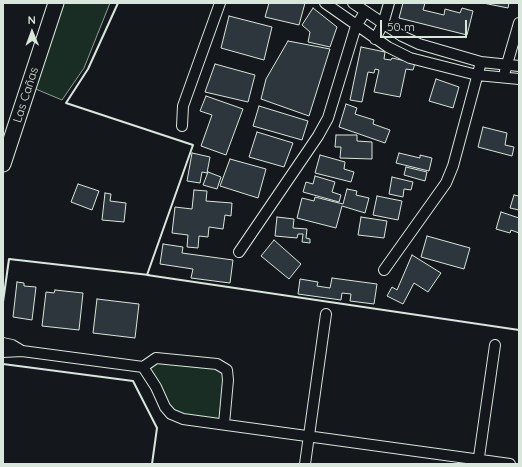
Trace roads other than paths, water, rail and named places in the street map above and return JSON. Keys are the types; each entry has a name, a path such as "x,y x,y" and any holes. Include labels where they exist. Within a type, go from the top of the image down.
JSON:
{"main road":[{"name":"Las Cañas","path":"3,164 56,3"}],"street":[{"path":"182,126 183,106 220,3"},
{"path":"325,3 375,39 410,58 477,75 519,79"},
{"path":"353,3 402,36 419,44 481,62 519,66"},
{"path":"375,39 383,24 389,3"},
{"path":"239,252 318,136 328,118 356,26 365,12"},
{"path":"505,77 506,65 519,23"},
{"path":"384,270 446,183 453,166 481,62"},
{"path":"305,464 326,314"},
{"path":"3,343 12,345 22,351"},
{"path":"479,462 495,345"},
{"path":"3,352 22,351 143,367 156,358 218,364 226,370 228,380 224,424"},
{"path":"143,367 171,414 183,419 309,436 479,462 510,464"}]}
